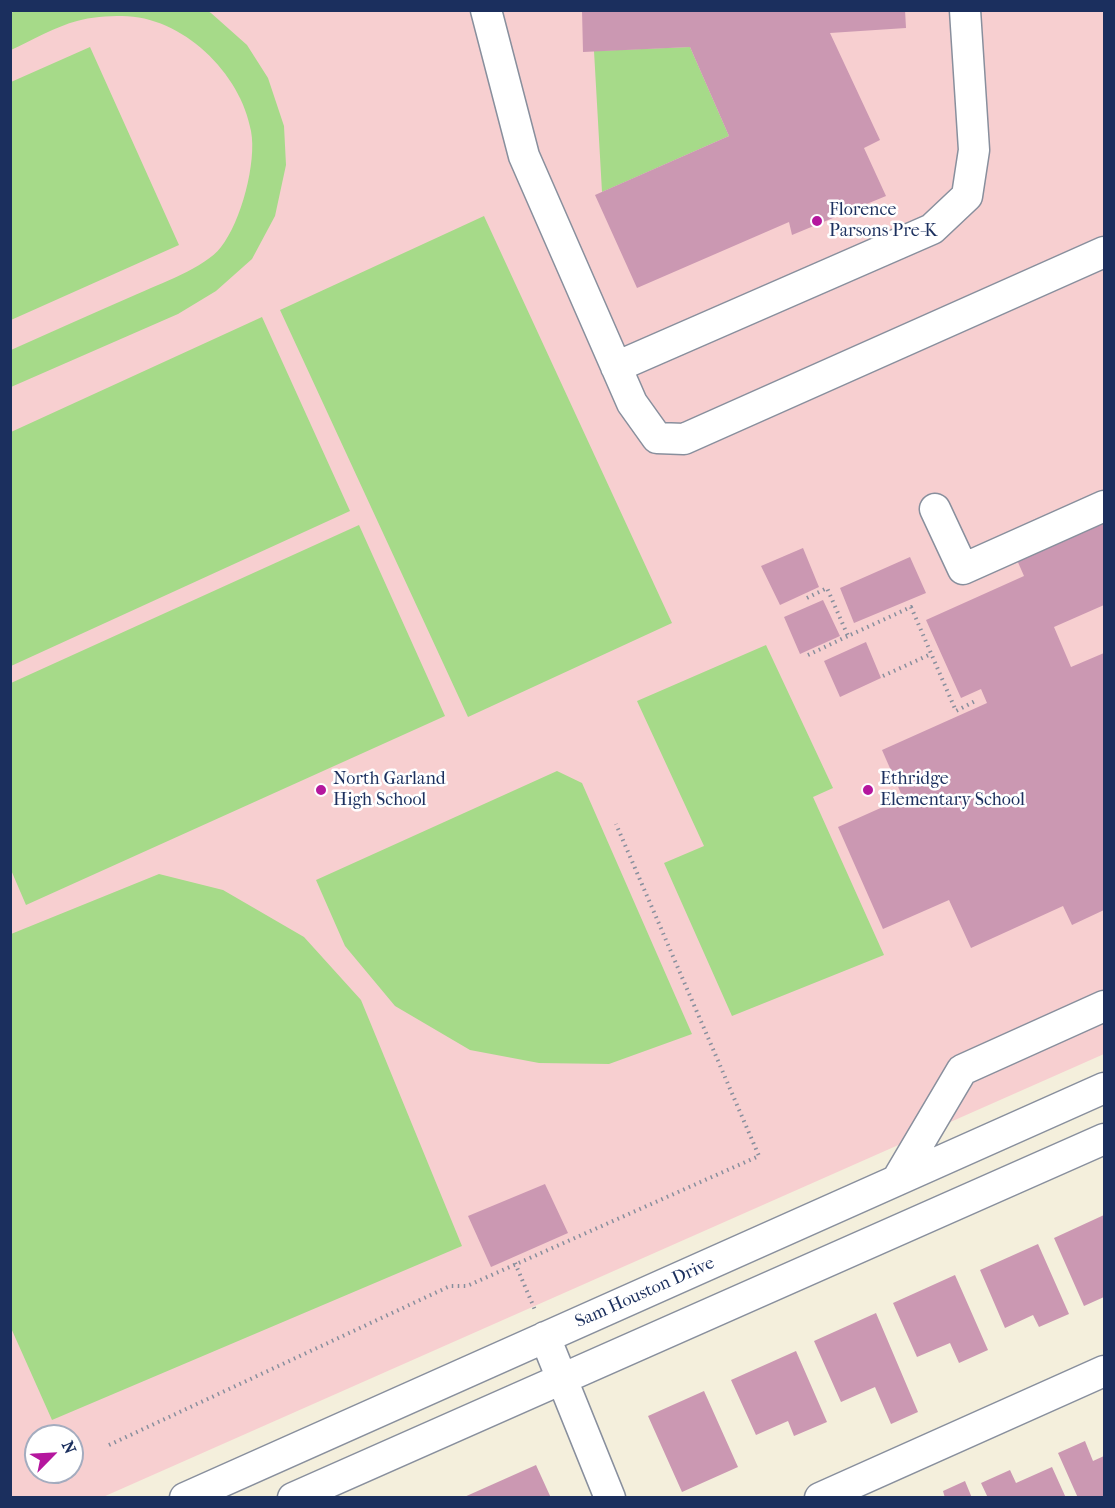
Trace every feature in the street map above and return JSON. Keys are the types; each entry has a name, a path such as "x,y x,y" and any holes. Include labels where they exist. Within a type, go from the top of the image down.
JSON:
{"street":[{"path":"486,10 524,156 632,403 657,438 684,439 1104,252"},
{"path":"616,367 932,229 967,196 974,150 965,10"},
{"path":"935,509 963,569 1104,506"},
{"path":"897,1180 963,1070 1104,1006"},
{"name":"Sam Houston Drive","path":"185,1497 540,1323 897,1180 1104,1088"},
{"path":"293,1497 1104,1139"},
{"path":"540,1323 610,1497"},
{"path":"820,1497 1104,1371"}],"path":[{"path":"807,597 827,588 848,636"},
{"path":"808,655 911,607 956,711 977,700"},
{"path":"883,676 931,654"},
{"path":"109,1445 450,1286 467,1286 759,1156 616,824"},
{"path":"515,1263 540,1323"}],"shaded area":[{"name":"North Garland High School","path":"10,11 1104,11 1104,1054 103,1497 11,1497"}],"green space":[{"path":"17,10 206,10 247,45 268,78 284,126 286,165 275,216 252,259 216,291 178,314 11,387 11,350 181,275 214,255 235,223 246,191 252,159 251,131 245,109 235,89 222,69 187,37 166,26 144,19 122,16 105,17 69,23 11,50 11,13"},
{"path":"90,47 179,245 11,320 11,82"},
{"path":"690,47 729,136 602,192 594,51"},
{"path":"484,216 672,623 468,717 280,310"},
{"path":"262,317 350,511 11,666 11,432"},
{"path":"359,525 445,716 26,905 11,870 11,683"},
{"path":"766,645 833,788 813,797 884,955 732,1016 664,863 704,846 637,701"},
{"path":"557,771 582,783 692,1034 609,1064 539,1063 470,1050 395,1006 345,946 316,880"},
{"path":"159,874 223,890 304,937 361,1000 462,1246 52,1420 11,1328 11,934"}],"building":[{"name":"Florence Parsons Pre-K","path":"582,10 905,10 906,28 830,33 880,140 864,148 886,196 792,235 789,222 637,288 595,195 729,136 690,47 583,52"},
{"name":"Ethridge Elementary School","path":"1104,522 1104,605 1054,627 1071,667 1104,653 1104,910 1072,925 1063,906 971,948 949,900 883,929 838,827 903,798 882,750 987,703 981,689 961,698 926,620 1024,576 1017,560"},
{"path":"803,548 819,587 780,605 761,566"},
{"path":"910,557 926,593 854,623 840,588"},
{"path":"823,600 840,636 800,654 784,617"},
{"path":"866,642 881,678 840,697 824,661"},
{"path":"545,1184 568,1233 491,1267 468,1216"},
{"path":"1104,1215 1104,1297 1084,1306 1054,1238"},
{"path":"1038,1244 1069,1314 1039,1327 1033,1315 1005,1328 980,1270"},
{"path":"955,1275 988,1350 959,1363 950,1343 917,1357 893,1303"},
{"path":"876,1313 918,1412 891,1424 875,1387 841,1402 814,1341"},
{"path":"796,1351 827,1422 794,1436 788,1421 756,1435 731,1380"},
{"path":"704,1391 738,1467 682,1492 648,1416"},
{"path":"1085,1441 1093,1461 1104,1456 1104,1498 1078,1498 1058,1453"},
{"path":"536,1465 551,1498 462,1498"},
{"path":"1052,1467 1066,1498 988,1498 981,1483 1010,1470 1016,1483"},
{"path":"965,1481 972,1498 945,1498 943,1491"}],"place":[{"name":"Florence Parsons Pre-K","path":"817,221"},
{"name":"North Garland High School","path":"321,790"},
{"name":"Ethridge Elementary School","path":"868,790"}]}
